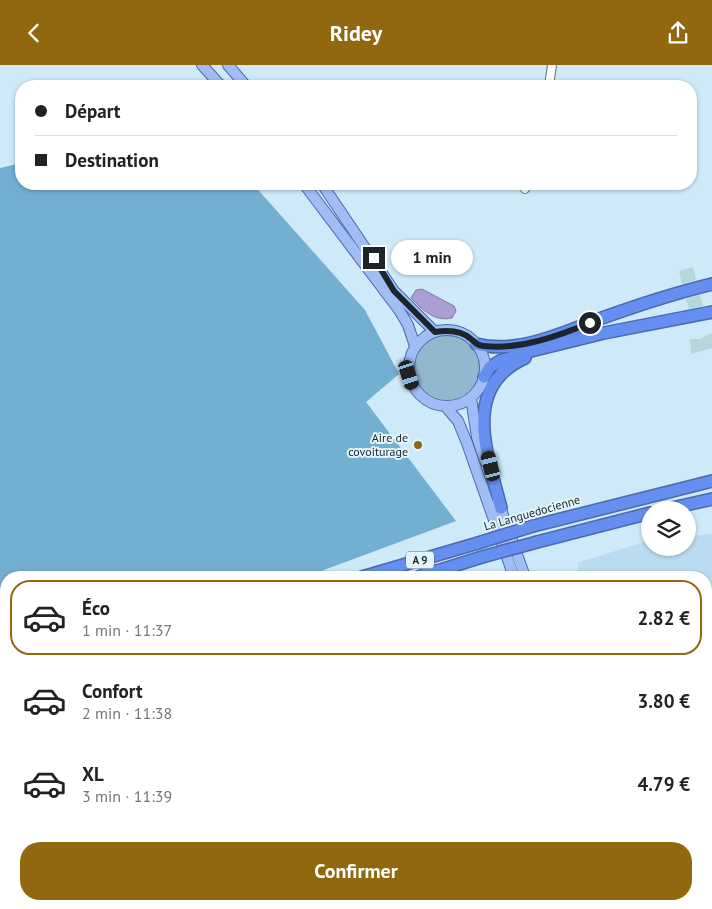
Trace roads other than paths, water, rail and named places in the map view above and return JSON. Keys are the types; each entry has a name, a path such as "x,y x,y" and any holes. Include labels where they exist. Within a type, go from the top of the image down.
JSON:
{"highway":[{"path":"476,344 485,346 526,343 564,333 603,318 712,284"},
{"path":"484,377 490,367 500,361 604,333 712,312"},
{"path":"501,508 483,435 485,403 494,384 503,373 515,363 552,347"},
{"name":"La Languedocienne","path":"382,571 533,526 712,481"},
{"path":"696,503 712,499"},
{"name":"A 9","path":"437,571 482,557 641,515"}],"main road":[{"path":"202,65 217,80"},
{"path":"207,65 218,80"},
{"path":"228,65 241,80"},
{"path":"234,65 243,80"},
{"path":"309,190 399,310 408,325 415,346"},
{"path":"326,190 394,291 435,332"},
{"path":"455,331 464,335 476,344 484,360 484,377 479,388 464,403 446,407 426,401 412,385 408,365 415,346 435,332 455,331"},
{"path":"471,398 477,437 523,571"},
{"path":"446,407 458,421 467,443 512,571"}],"street":[{"path":"550,80 552,65"}],"place":[{"name":"Aire de covoiturage","path":"418,445"}]}
